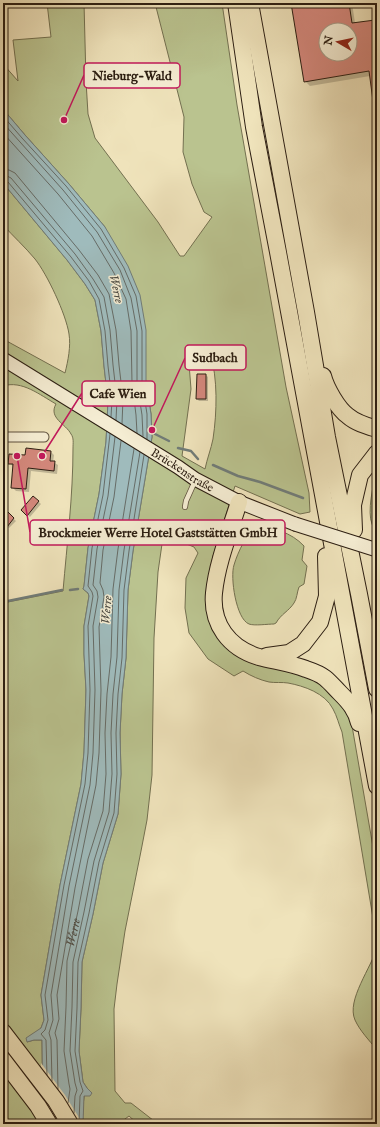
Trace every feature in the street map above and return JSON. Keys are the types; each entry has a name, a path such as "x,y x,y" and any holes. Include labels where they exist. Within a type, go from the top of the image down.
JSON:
{"highway":[{"path":"236,3 254,127 376,783"},
{"path":"250,3 327,437 377,688"},
{"path":"306,312 313,322 324,380 332,398 347,416 364,426 377,429"},
{"path":"363,613 365,594 354,533 353,504 360,475 377,453"},
{"path":"239,502 219,568 214,594 215,612 220,627 228,638 239,648 259,657 305,669 324,678 350,702 357,716 366,759 376,783"},
{"path":"259,657 289,652 303,644 320,622 327,596 326,512"},
{"path":"3,1032 56,1101 70,1124"},
{"path":"3,1060 38,1106 49,1124"}],"main road":[{"name":"Brückenstraße","path":"4,362 178,467 195,480 239,502 295,524 377,550"}],"street":[{"path":"3,437 44,437"}],"lane":[{"path":"185,507 186,500 195,480"}],"green space":[{"path":"47,3 84,3 88,114 95,138 158,222 180,256 184,256 212,217 204,212 192,184 183,152 184,117 155,3 222,3 237,105 286,387 309,493 310,512 300,514 235,486 213,556 208,583 211,621 282,670 325,682 351,720 377,870 377,942 342,732 334,712 325,699 307,688 288,683 266,681 256,678 243,671 234,676 208,659 189,633 185,608 186,578 198,553 194,547 184,543 172,526 165,523 158,572 154,638 152,775 147,820 125,931 114,1009 115,1091 125,1103 131,1103 158,1124 138,1124 129,1116 121,1122 121,1124 82,1124 83,1102 87,1088 83,1082 79,1051 82,962 103,863 118,814 121,774 120,733 126,658 128,590 152,437 151,414 146,382 105,227 3,109 3,64 18,81 13,40 51,37","holes":["188,351 210,352 216,384 216,407 213,439 205,469 182,456 191,389"]},
{"path":"3,183 67,260 95,300 101,331 108,401 106,442 99,494 88,548 83,589 89,596 84,626 86,690 84,752 81,784 60,885 41,995 44,1020 41,1028 27,1042 42,1040 43,1124 3,1124 3,603 63,591 71,502 73,441 69,430 54,413 56,404 31,389 17,385 3,386 3,339 65,373 70,339 64,316 45,274 35,259 3,225"},
{"path":"377,472 377,533 372,524 370,505"},
{"path":"255,524 288,534 304,546 302,560 307,566 304,584 299,587 296,600 292,606 274,624 251,625 244,621 237,606 235,597 233,579 234,565 243,543"},
{"path":"377,947 377,1050 359,1028 353,1012 357,993"}],"water":[{"name":"Werre","path":"3,109 105,227 128,266 140,295 146,330 146,382 151,414 152,437 128,590 126,658 120,733 121,774 118,814 103,863 82,962 79,1051 83,1082 92,1093 90,1096 84,1096 83,1124 43,1124 42,1040 27,1042 26,1038 41,1028 44,1020 41,995 60,885 81,784 84,752 86,690 84,626 89,596 83,589 88,548 99,494 106,442 108,401 101,331 95,300 67,260 3,183"}],"pier":[{"path":"41,1063 65,1095 83,1124 41,1124"}],"building":[{"path":"291,3 349,3 352,22 318,22 318,62 358,62 358,22 375,20 375,27 377,26 377,101 373,101 369,71 304,82"},
{"path":"197,374 206,374 206,399 196,399"},
{"path":"26,448 51,451 50,461 55,461 54,471 28,468 26,489 11,488 13,464 8,464 9,454 25,455"},
{"path":"33,496 39,501 27,516 21,510"},
{"path":"8,512 14,518 7,527 3,524 3,518"}],"waterway":[{"path":"149,428 155,434 169,441"},
{"path":"178,448 191,451 198,459"},
{"path":"213,465 238,476 260,482 303,498"},
{"path":"70,590 78,589"},
{"path":"3,602 62,590"}],"place":[{"name":"Nieburg-Wald","path":"64,120"},
{"name":"Sudbach","path":"152,430"},
{"name":"Brockmeier Werre Hotel Gaststätten GmbH","path":"17,456"},
{"name":"Cafe Wien","path":"42,456"}]}
